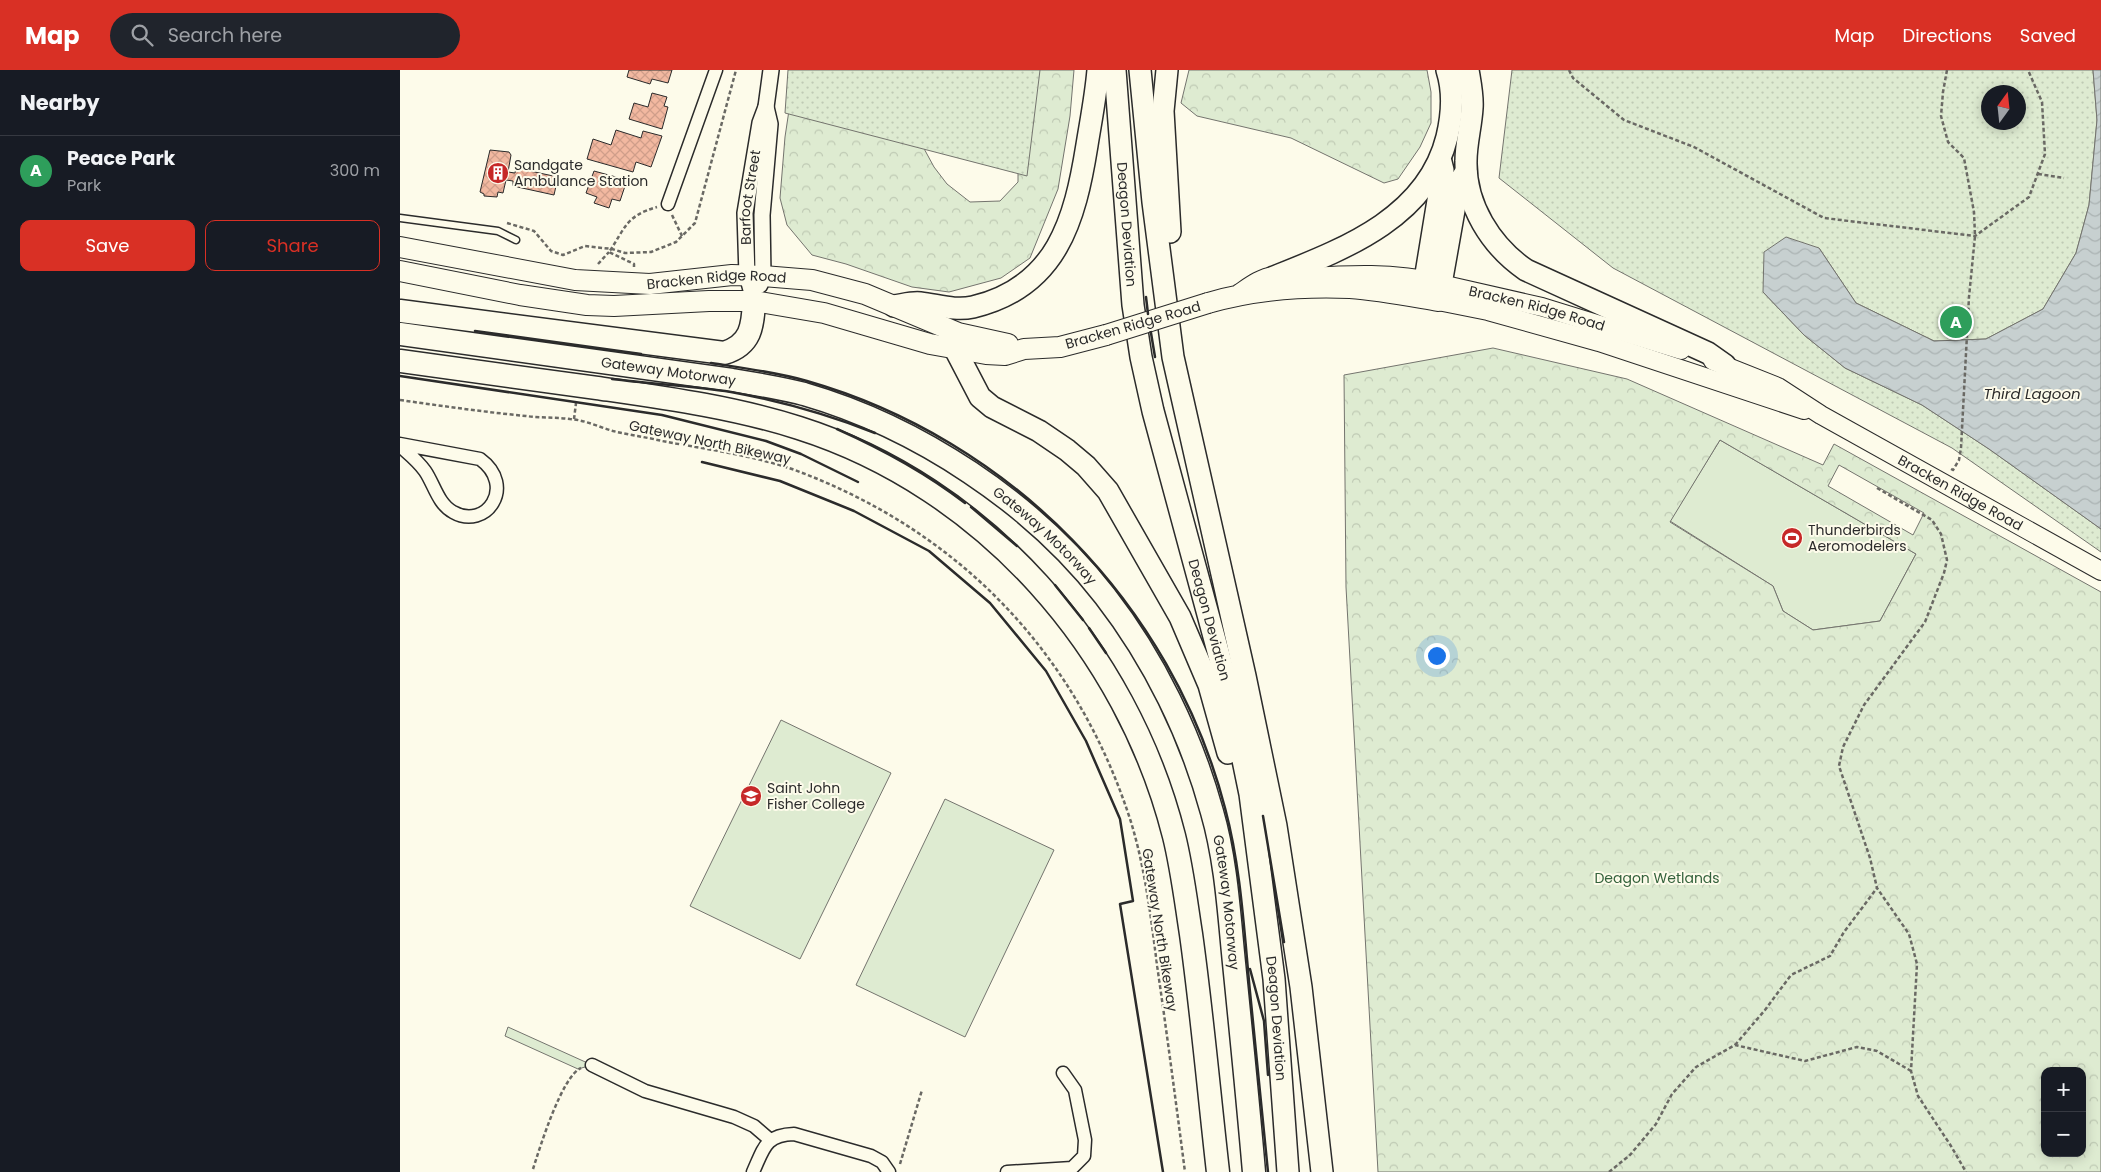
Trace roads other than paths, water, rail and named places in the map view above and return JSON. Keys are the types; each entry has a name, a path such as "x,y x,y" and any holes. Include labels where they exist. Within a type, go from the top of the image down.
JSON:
{"highway":[{"path":"894,306 918,303 936,307 971,307 998,299 1021,286 1038,271 1065,234 1074,210 1081,182 1098,70"},
{"name":"Deagon Deviation","path":"1115,70 1133,305 1141,357 1153,411 1229,692 1250,794 1274,979 1288,1172"},
{"name":"Deagon Deviation","path":"1140,70 1162,274 1177,375 1245,676 1276,826 1301,987 1322,1172"},
{"path":"1162,274 1172,249 1163,120 1164,86 1167,70"},
{"path":"1274,276 1343,246 1389,221 1421,191 1440,159 1450,125 1452,98 1447,70"},
{"path":"1468,70 1472,106 1466,154 1466,172 1472,197 1483,224 1490,235 1515,262 1526,270 1708,353 1725,365"},
{"path":"1431,291 1443,170 1440,159"},
{"path":"1431,291 1459,182 1466,172"},
{"path":"400,312 724,353 736,349 744,343 753,320 754,301"},
{"name":"Gateway Motorway","path":"400,334 732,380 788,390 832,404 866,416 913,439 964,468 1021,511 1068,554 1105,596 1143,652 1174,709 1201,773 1221,853 1254,1172"},
{"path":"955,349 980,396 992,408 1039,431 1067,450 1086,466 1108,491 1180,617 1209,685 1233,772 1250,794"},
{"name":"Gateway Motorway","path":"400,361 681,400 740,411 802,429 867,456 916,483 963,514 1010,554 1044,589 1104,669 1132,719 1156,779 1174,837 1185,896 1195,965 1218,1172"}],"main road":[{"name":"Bracken Ridge Road","path":"400,247 504,280 560,302 614,306 709,301 754,301 824,313 894,334 955,349 1005,355 1024,349 1060,347 1240,294 1286,290 1350,288 1431,291 1550,310 1681,349 1778,387 1821,415 2101,571"},
{"name":"Bracken Ridge Road","path":"400,271 504,280 575,280 628,284 679,282 732,275 804,279 836,286 894,306 958,333 1006,343 1024,349"},
{"name":"Bracken Ridge Road","path":"1240,294 1255,284 1274,276 1286,280 1321,276 1378,275 1497,314 1599,342 1773,401 1821,415"}],"street":[{"path":"668,204 716,70"},
{"name":"Barfoot Street","path":"754,301 770,124 766,107 771,70"},
{"path":"400,445 480,459 489,465 495,474 498,484 497,495 485,511 474,517 462,516 452,512 444,505 415,458 400,445"},
{"path":"592,1065 644,1091 734,1117 754,1126 769,1140"},
{"path":"1007,1172 1072,1168 1084,1156 1085,1140 1075,1090 1063,1073"},
{"path":"753,1172 769,1140 781,1134 794,1134 871,1156 894,1168"}],"lane":[{"path":"400,218 498,231 516,240"}],"water":[{"name":"Third Lagoon","path":"2093,70 2101,70 2101,529 1989,449 1922,405 1845,368 1804,335 1763,292 1764,252 1786,237 1819,248 1856,303 1934,341 1986,339 2043,309 2076,253 2089,205 2097,120"}],"place":[{"name":"Sandgate Ambulance Station","path":"498,173"},
{"name":"Peace Park","path":"1956,322"},
{"name":"Thunderbirds Aeromodelers","path":"1792,538"},
{"name":"Saint John Fisher College","path":"751,796"}],"park label":[{"name":"Deagon Wetlands","path":"1657,878"}]}
